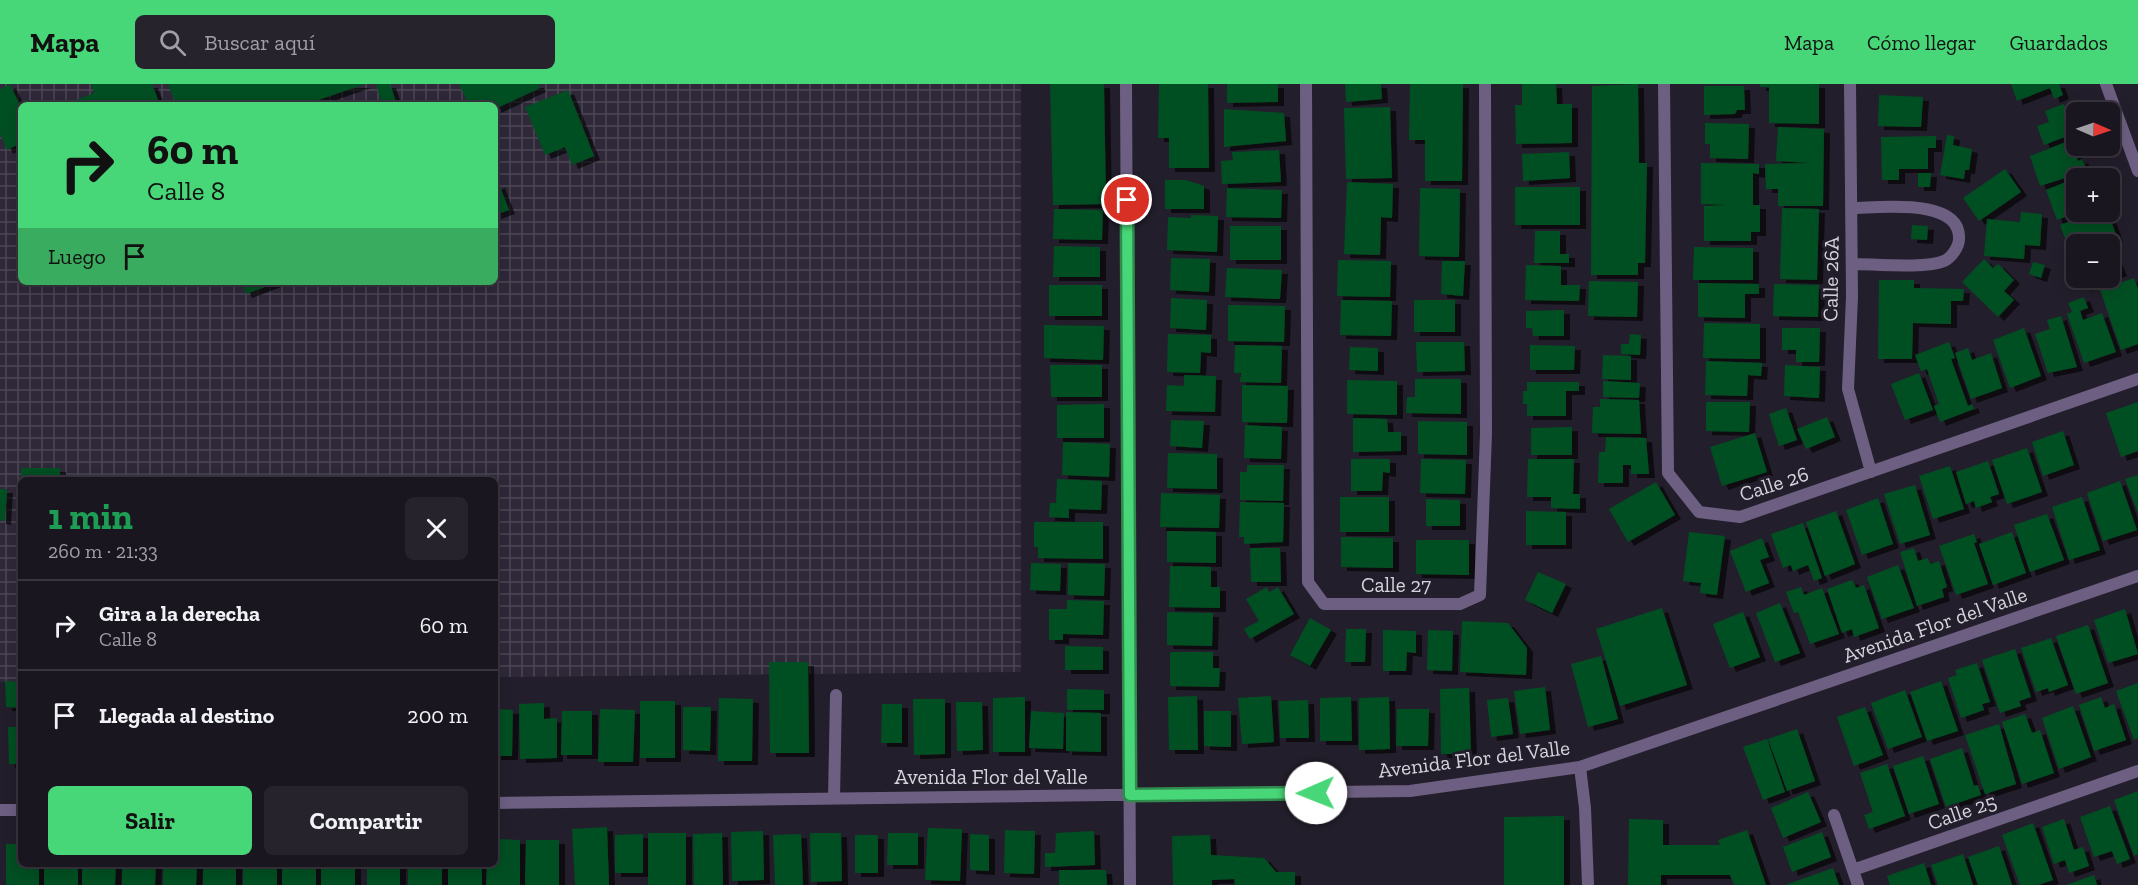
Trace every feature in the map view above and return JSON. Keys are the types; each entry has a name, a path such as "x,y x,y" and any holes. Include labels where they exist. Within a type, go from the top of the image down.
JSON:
{"street":[{"path":"1126,84 1130,885"},
{"name":"Calle 27","path":"1306,84 1308,582 1324,604 1460,604 1480,595 1486,434 1485,84"},
{"name":"Calle 26","path":"1664,84 1668,473 1699,512 1740,517 2138,379"},
{"name":"Calle 26A","path":"1850,84 1852,264 1848,389 1871,472"},
{"path":"2106,84 2138,171"},
{"path":"1851,208 1929,209 1944,213 1956,223 1959,240 1956,250 1946,261 1933,264 1852,264"},
{"name":"Avenida Flor del Valle","path":"498,803 1410,791 1580,767 2138,576"},
{"path":"834,798 836,695"},
{"path":"1580,767 1585,808 1588,885"},
{"name":"Calle 25","path":"1853,870 2138,771"},
{"path":"0,810 18,810"},
{"path":"1834,815 1858,885"}],"shaded area":[{"path":"0,84 1021,84 1021,672 498,677 498,477 18,477 18,682 0,682"}],"building":[{"path":"10,84 18,102 18,144 7,150 0,134 0,89"},
{"path":"91,84 152,84 159,102 71,102 94,93"},
{"path":"168,84 365,84 313,102 175,102"},
{"path":"376,84 390,84 396,102 381,102"},
{"path":"459,84 538,84 540,88 498,108 498,102 468,102"},
{"path":"1050,84 1104,84 1106,204 1053,205"},
{"path":"1159,84 1208,84 1209,168 1169,168 1169,138 1158,138"},
{"path":"1227,84 1278,84 1278,102 1227,103"},
{"path":"1345,84 1381,84 1382,99 1346,102"},
{"path":"1410,84 1463,84 1462,181 1425,181 1425,140 1409,140"},
{"path":"1522,84 1556,84 1557,104 1572,104 1572,143 1516,144 1515,105 1522,105"},
{"path":"1638,84 1639,163 1647,163 1645,263 1638,263 1638,275 1591,275 1592,86"},
{"path":"1760,84 1819,84 1819,124 1769,123 1769,87 1760,87"},
{"path":"2011,84 2059,84 2063,95 2054,99 2050,88 2017,101"},
{"path":"1704,86 1744,86 1745,110 1737,110 1735,114 1704,115"},
{"path":"568,90 594,156 572,165 565,147 545,155 525,107"},
{"path":"1879,95 1923,97 1921,127 1878,126"},
{"path":"2064,104 2066,136 2044,145 2037,126 2049,122 2045,111"},
{"path":"1390,107 1392,178 1346,179 1344,108"},
{"path":"1224,109 1284,113 1286,141 1224,147"},
{"path":"1705,123 1749,124 1748,159 1710,158 1710,144 1705,144"},
{"path":"1778,127 1824,129 1823,206 1778,206 1778,189 1766,189 1765,164 1811,163 1776,161"},
{"path":"1947,135 1954,136 1953,145 1972,149 1969,170 1965,170 1964,179 1940,175"},
{"path":"1936,136 1936,148 1928,148 1928,169 1899,169 1899,180 1882,180 1881,137"},
{"path":"2066,142 2066,156 2076,156 2078,161 2082,159 2086,168 2066,168 2066,178 2040,186 2030,156"},
{"path":"1279,150 1281,182 1222,184 1221,161 1233,160 1232,152"},
{"path":"1569,152 1570,178 1523,181 1522,154"},
{"path":"1701,163 1759,164 1759,174 1753,173 1753,205 1760,205 1760,232 1751,232 1751,241 1704,241 1704,206 1727,205 1701,204"},
{"path":"2005,169 2021,192 1979,221 1963,198"},
{"path":"1918,173 1931,173 1930,187 1918,187"},
{"path":"1165,180 1186,180 1204,186 1204,209 1165,209"},
{"path":"1347,182 1393,184 1392,218 1381,217 1380,255 1344,254"},
{"path":"2066,182 2066,217 2057,220 2046,190"},
{"path":"498,184 509,210 498,214"},
{"path":"1515,187 1580,187 1580,225 1515,225"},
{"path":"1227,188 1282,190 1281,218 1226,217"},
{"path":"1420,188 1460,189 1459,257 1419,256"},
{"path":"1782,208 1819,209 1817,280 1780,279"},
{"path":"1054,209 1103,210 1102,240 1053,239"},
{"path":"2021,212 2042,214 2040,246 2025,245 2024,259 1984,256 1987,219 2020,222"},
{"path":"1191,215 1218,216 1217,252 1167,250 1168,217 1191,218"},
{"path":"2069,222 2111,222 2116,234 2066,234 2066,241 2060,225"},
{"path":"1912,225 1928,226 1927,240 1911,239"},
{"path":"1230,226 1281,226 1281,260 1230,260"},
{"path":"1535,231 1560,231 1560,254 1569,254 1569,263 1534,263"},
{"path":"1054,246 1100,247 1100,277 1053,277"},
{"path":"1694,247 1753,248 1753,280 1693,280"},
{"path":"1171,258 1210,259 1209,292 1170,290"},
{"path":"1984,259 1993,268 1998,264 2014,280 2004,291 2014,300 1998,317 1962,282"},
{"path":"1338,260 1391,261 1390,297 1337,296"},
{"path":"1442,261 1465,261 1463,296 1441,294"},
{"path":"2033,262 2045,265 2041,278 2029,274"},
{"path":"1526,265 1561,266 1561,285 1580,285 1579,301 1525,300"},
{"path":"1227,268 1282,270 1280,299 1225,297"},
{"path":"2134,278 2138,289 2138,344 2121,350 2100,290 2120,288 2120,283"},
{"path":"1879,280 1914,280 1914,288 1964,289 1963,301 1951,301 1951,324 1913,323 1912,359 1878,359"},
{"path":"1589,281 1638,282 1637,317 1588,316"},
{"path":"1698,283 1759,284 1759,294 1745,294 1745,318 1698,317"},
{"path":"1774,284 1819,285 1818,317 1773,316"},
{"path":"242,285 270,285 246,294"},
{"path":"1049,285 1102,285 1102,316 1049,316"},
{"path":"2084,297 2088,308 2080,311 2083,320 2102,313 2116,352 2084,363 2067,314 2072,312 2068,303"},
{"path":"1171,298 1207,300 1206,330 1170,328"},
{"path":"1341,300 1392,301 1391,336 1340,335"},
{"path":"1414,300 1455,300 1455,332 1414,332"},
{"path":"1228,305 1285,306 1284,342 1228,341"},
{"path":"1564,310 1564,336 1533,336 1532,328 1526,328 1526,311"},
{"path":"2061,316 2077,367 2048,373 2035,334 2050,329 2047,320"},
{"path":"1704,323 1760,324 1760,359 1703,358"},
{"path":"1044,325 1104,326 1103,360 1044,358"},
{"path":"1782,328 1820,328 1819,362 1796,362 1796,350 1782,350"},
{"path":"2024,328 2041,376 2010,388 1993,340"},
{"path":"1168,334 1211,335 1211,353 1201,352 1200,373 1167,372"},
{"path":"1630,334 1641,335 1640,355 1621,354 1621,344 1629,344"},
{"path":"1416,342 1464,342 1465,371 1417,372"},
{"path":"1949,342 1955,358 1951,359 1968,406 1972,404 1974,409 1940,422 1934,406 1939,404 1927,369 1921,371 1915,355"},
{"path":"1235,345 1282,346 1281,383 1240,382 1241,373 1234,373"},
{"path":"1530,345 1575,346 1574,370 1530,370"},
{"path":"1350,347 1378,348 1378,371 1349,370"},
{"path":"1968,348 1972,360 1991,353 2002,388 1971,399 1955,353"},
{"path":"1603,355 1631,356 1631,380 1602,379"},
{"path":"1706,361 1762,363 1761,376 1748,375 1747,396 1705,395"},
{"path":"1050,365 1102,365 1102,397 1051,397"},
{"path":"1785,365 1820,367 1819,398 1784,396"},
{"path":"1919,373 1933,410 1905,420 1891,384"},
{"path":"1184,375 1216,376 1215,412 1166,411 1167,385 1184,386"},
{"path":"1415,379 1461,379 1461,414 1406,413 1407,397 1415,397"},
{"path":"1347,380 1397,381 1397,415 1347,414"},
{"path":"1603,381 1640,383 1639,398 1603,397"},
{"path":"1527,382 1579,382 1579,391 1566,391 1566,416 1527,416 1527,404 1523,404 1523,391 1527,391"},
{"path":"1242,385 1288,386 1287,423 1242,422"},
{"path":"1600,399 1639,400 1641,434 1592,433 1593,407 1600,407"},
{"path":"1706,402 1750,402 1749,432 1706,431"},
{"path":"2138,402 2138,451 2121,457 2106,413"},
{"path":"1104,404 1104,438 1057,438 1057,405"},
{"path":"1786,408 1797,440 1779,446 1769,414"},
{"path":"1827,417 1835,437 1806,449 1797,429"},
{"path":"1353,418 1387,419 1388,432 1401,432 1401,451 1353,452"},
{"path":"1171,420 1204,421 1202,448 1170,446"},
{"path":"1418,421 1467,422 1467,455 1418,454"},
{"path":"1245,425 1282,427 1281,459 1244,458"},
{"path":"1572,427 1572,455 1531,455 1531,428"},
{"path":"2063,431 2074,465 2043,476 2032,442"},
{"path":"1755,433 1767,472 1722,486 1710,447"},
{"path":"1606,437 1646,438 1649,474 1631,474 1631,465 1623,465 1623,483 1598,483 1599,452 1605,452"},
{"path":"1063,442 1110,444 1109,477 1062,475"},
{"path":"2027,448 2042,492 2007,504 1992,460"},
{"path":"1168,453 1217,454 1217,489 1167,488"},
{"path":"1351,459 1390,459 1390,473 1383,472 1382,491 1351,491"},
{"path":"1421,459 1466,460 1465,494 1420,493"},
{"path":"1528,459 1574,459 1573,494 1580,494 1580,509 1551,508 1551,497 1527,497"},
{"path":"1988,461 1999,494 1990,497 1992,502 1976,508 1974,501 1966,504 1956,472"},
{"path":"1247,465 1284,465 1283,501 1240,500 1240,472 1247,472"},
{"path":"1950,466 1964,509 1933,519 1919,476"},
{"path":"21,468 60,468 60,477 21,477"},
{"path":"2138,475 2138,513 2125,479"},
{"path":"1057,479 1102,481 1101,510 1069,509 1069,518 1049,517 1050,503 1056,503"},
{"path":"2120,481 2137,530 2103,541 2087,493"},
{"path":"1656,482 1675,515 1628,542 1609,509"},
{"path":"1915,485 1930,535 1900,544 1884,494"},
{"path":"0,489 7,489 5,521 0,520"},
{"path":"1161,493 1220,495 1219,528 1160,527"},
{"path":"1340,497 1389,497 1389,532 1340,532"},
{"path":"2082,497 2100,550 2069,560 2052,507"},
{"path":"1878,498 1893,544 1862,555 1846,510"},
{"path":"1426,499 1460,500 1460,526 1426,526"},
{"path":"1240,502 1284,503 1283,542 1244,544 1244,537 1239,537"},
{"path":"1526,511 1566,512 1566,545 1526,545"},
{"path":"1836,511 1855,564 1825,576 1806,522"},
{"path":"2047,514 2064,560 2030,572 2014,525"},
{"path":"1034,522 1103,522 1103,559 1038,558 1038,547 1034,547"},
{"path":"1803,523 1822,578 1814,581 1808,565 1793,571 1791,565 1783,568 1771,534"},
{"path":"1167,531 1216,532 1216,563 1167,562"},
{"path":"1689,532 1725,536 1717,595 1700,593 1701,583 1683,581"},
{"path":"2012,532 2026,573 1993,585 1979,544"},
{"path":"1974,534 1977,542 1974,543 1988,584 1956,595 1939,546"},
{"path":"1341,537 1393,538 1393,568 1341,567"},
{"path":"1762,538 1769,557 1760,560 1769,583 1746,592 1730,551"},
{"path":"1416,540 1469,540 1469,575 1416,574"},
{"path":"1250,548 1280,548 1281,582 1251,582"},
{"path":"1914,548 1918,561 1928,558 1930,564 1939,561 1947,587 1942,589 1944,597 1917,606 1900,552"},
{"path":"1031,563 1061,564 1060,591 1030,590"},
{"path":"1068,563 1105,564 1104,596 1068,595"},
{"path":"1898,565 1914,608 1882,619 1867,577"},
{"path":"1170,566 1211,567 1211,587 1220,587 1220,608 1169,607"},
{"path":"1538,572 1566,584 1552,613 1525,600"},
{"path":"1852,580 1856,588 1864,585 1879,628 1854,637 1852,629 1842,633 1827,589"},
{"path":"1267,587 1269,592 1278,587 1294,614 1250,639 1244,629 1259,621 1246,599"},
{"path":"1801,587 1804,595 1822,588 1839,634 1810,644 1798,612 1794,613 1786,592"},
{"path":"1067,600 1104,601 1103,635 1063,634 1063,640 1049,640 1049,609 1067,609"},
{"path":"1780,603 1800,653 1775,662 1756,613"},
{"path":"1662,608 1687,685 1620,706 1596,629"},
{"path":"2125,609 2138,654 2108,663 2094,620"},
{"path":"1167,612 1213,613 1212,646 1167,645"},
{"path":"1743,612 1760,657 1730,668 1713,624"},
{"path":"1310,618 1331,630 1310,666 1290,655"},
{"path":"1462,621 1508,623 1527,648 1526,675 1460,672"},
{"path":"2088,625 2108,683 2076,694 2056,636"},
{"path":"1346,629 1366,629 1365,662 1345,662"},
{"path":"1383,630 1416,631 1416,653 1407,652 1406,671 1383,671"},
{"path":"1428,630 1453,631 1452,671 1427,670"},
{"path":"2051,638 2068,685 2049,692 2048,688 2036,692 2021,648"},
{"path":"1065,646 1103,647 1103,670 1065,670"},
{"path":"2015,649 2031,697 2019,701 2021,706 2000,713 1982,660"},
{"path":"1170,652 1213,652 1213,668 1220,668 1219,687 1170,686"},
{"path":"1601,656 1618,719 1588,727 1571,664"},
{"path":"769,662 808,662 809,753 770,753"},
{"path":"1977,663 1990,702 1982,704 1984,710 1961,718 1948,678 1957,675 1955,670"},
{"path":"5,681 18,682 18,708 6,707"},
{"path":"1941,681 1958,731 1927,741 1910,692"},
{"path":"2138,683 2138,738 2134,740 2116,691"},
{"path":"1545,687 1550,730 1520,734 1514,691"},
{"path":"1469,688 1471,754 1441,754 1440,689"},
{"path":"1067,689 1104,690 1104,710 1067,710"},
{"path":"1905,690 1922,737 1888,749 1871,703"},
{"path":"1197,696 1198,750 1169,750 1168,697"},
{"path":"1271,696 1274,742 1242,744 1238,698"},
{"path":"1025,697 1025,752 993,752 993,698"},
{"path":"1351,697 1352,741 1320,741 1320,698"},
{"path":"1389,697 1390,749 1359,750 1359,698"},
{"path":"2101,697 2105,708 2114,704 2126,740 2094,751 2079,705"},
{"path":"719,698 753,699 752,761 718,761"},
{"path":"1508,698 1513,734 1491,737 1487,700"},
{"path":"913,699 945,699 945,754 914,755"},
{"path":"1308,700 1309,738 1280,738 1279,701"},
{"path":"640,701 675,701 675,758 640,758"},
{"path":"956,702 982,702 983,750 957,751"},
{"path":"544,703 544,719 557,718 557,758 520,759 519,704"},
{"path":"882,704 902,704 902,743 881,743"},
{"path":"2073,706 2091,757 2059,769 2042,718"},
{"path":"683,707 711,707 710,751 683,750"},
{"path":"1865,707 1883,755 1854,766 1837,717"},
{"path":"498,709 513,710 512,756 498,756"},
{"path":"600,709 635,710 633,762 598,762"},
{"path":"1397,709 1429,709 1428,746 1396,746"},
{"path":"562,711 592,711 592,755 561,755"},
{"path":"1031,711 1064,713 1063,749 1029,748"},
{"path":"1204,711 1231,711 1231,747 1204,746"},
{"path":"1066,712 1101,713 1101,752 1066,751"},
{"path":"2025,714 2032,733 2040,730 2054,773 2022,784 2002,722"},
{"path":"1999,724 2016,784 1985,794 1965,735"},
{"path":"8,727 18,727 18,764 9,764"},
{"path":"1797,729 1815,781 1787,791 1768,739"},
{"path":"1767,739 1785,792 1763,800 1743,747"},
{"path":"1962,748 1974,786 1978,785 1981,795 1946,807 1930,759"},
{"path":"1923,756 1939,804 1909,814 1893,766"},
{"path":"1887,764 1905,816 1869,829 1864,815 1873,812 1860,773"},
{"path":"2138,791 2138,854 2134,856 2114,800"},
{"path":"1808,792 1821,822 1783,838 1771,808"},
{"path":"2110,806 2130,859 2117,864 2112,851 2094,857 2080,817"},
{"path":"1564,816 1564,885 1504,885 1504,817"},
{"path":"1629,819 1663,820 1663,845 1720,845 1718,840 1747,830 1766,885 1734,885 1730,875 1661,875 1661,885 1628,885"},
{"path":"2064,819 2074,850 2083,847 2089,866 2069,873 2065,860 2054,864 2042,827"},
{"path":"2033,823 2053,880 2038,885 2020,885 2002,835"},
{"path":"607,827 609,885 575,885 572,829"},
{"path":"928,828 962,829 960,881 925,880"},
{"path":"1005,830 1035,831 1034,874 1004,873"},
{"path":"763,831 764,880 732,881 731,832"},
{"path":"1094,831 1095,865 1045,867 1045,853 1055,853 1056,833"},
{"path":"1822,832 1831,857 1792,872 1783,847"},
{"path":"648,833 686,833 686,885 648,885"},
{"path":"722,833 723,885 694,885 693,834"},
{"path":"810,833 841,833 842,881 811,882"},
{"path":"888,833 918,833 918,865 887,865"},
{"path":"643,834 643,873 615,873 615,835"},
{"path":"801,834 803,885 775,885 773,835"},
{"path":"970,834 989,835 989,871 970,870"},
{"path":"855,835 878,835 878,873 855,873"},
{"path":"1210,835 1211,855 1264,858 1276,872 1295,872 1295,885 1235,885 1234,879 1212,880 1212,885 1173,885 1172,836"},
{"path":"498,839 520,840 520,885 486,885 487,867 498,867"},
{"path":"526,840 559,840 559,885 525,885"},
{"path":"6,844 18,844 18,867 39,867 39,885 6,885"},
{"path":"1999,846 2012,885 1978,885 1968,857"},
{"path":"1963,854 1973,885 1938,885 1931,865"},
{"path":"1924,863 1931,885 1890,885 1887,876"},
{"path":"44,867 78,867 78,885 44,885"},
{"path":"82,867 116,867 115,885 82,885"},
{"path":"122,867 156,867 155,885 122,885"},
{"path":"163,867 197,867 196,885 163,885"},
{"path":"203,867 236,867 236,885 203,885"},
{"path":"243,867 277,867 277,885 243,885"},
{"path":"282,867 316,867 316,885 282,885"},
{"path":"321,867 355,867 355,885 321,885"},
{"path":"367,867 400,867 400,885 367,885"},
{"path":"408,867 442,867 442,885 408,885"},
{"path":"448,867 482,867 482,885 448,885"},
{"path":"1833,868 1839,885 1785,885"},
{"path":"1059,870 1106,870 1107,885 1059,885"},
{"path":"2094,875 2097,885 2066,885"}],"route":[{"path":"1127,200 1130,795 1316,793"}]}
